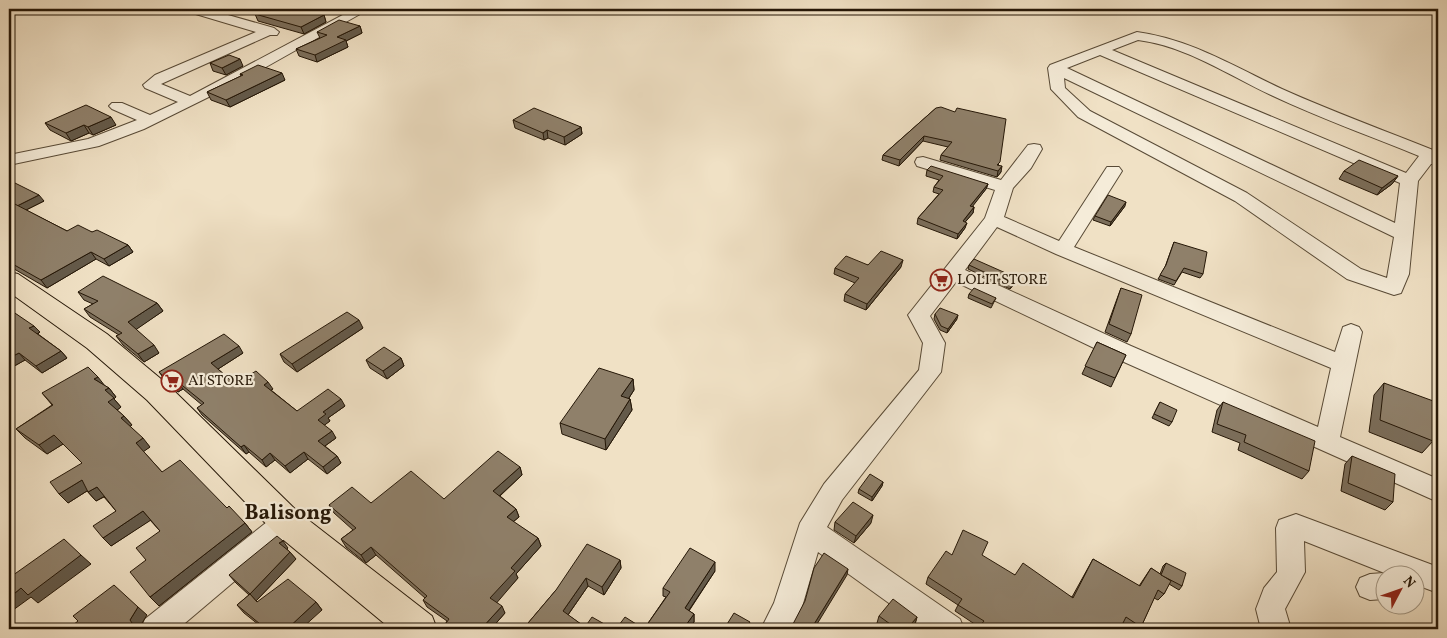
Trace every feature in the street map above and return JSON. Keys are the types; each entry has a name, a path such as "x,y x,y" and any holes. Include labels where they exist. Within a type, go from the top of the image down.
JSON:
{"main road":[{"path":"9,280 96,341 157,392 286,522 419,629"}],"street":[{"path":"194,9 303,42"},
{"path":"9,160 29,154 66,150 104,139 150,120 303,42 360,9"},
{"path":"190,101 150,85 160,78 268,30"},
{"path":"1055,68 1137,36 1151,36 1206,58 1277,92 1438,158"},
{"path":"1102,51 1409,181"},
{"path":"1055,68 1058,89 1084,114 1241,197 1354,274 1394,288 1399,274 1409,181 1426,159 1438,158"},
{"path":"1055,68 1403,234"},
{"path":"117,106 150,120"},
{"path":"776,629 787,607 810,531 833,492 930,372 934,343 919,314 994,219 1005,187 1025,164 1034,148"},
{"path":"923,162 1005,187"},
{"path":"1063,250 1113,171"},
{"path":"994,219 1063,250 1343,364"},
{"path":"952,272 1123,352 1438,491"},
{"path":"1327,441 1351,332"},
{"path":"156,629 286,522"},
{"path":"1276,629 1270,616 1270,606 1291,572 1289,528 1296,526 1438,581"},
{"path":"810,531 950,629"},
{"path":"1424,583 1438,581"}],"building":[{"path":"268,9 302,9 324,15 301,27 255,14"},
{"path":"339,20 360,26 337,37 346,40 315,55 296,49 327,35 317,32"},
{"path":"229,55 240,59 222,68 210,63"},
{"path":"258,65 282,73 226,100 207,92 243,75 240,74"},
{"path":"86,105 111,117 88,127 84,125 66,133 45,123"},
{"path":"941,107 955,112 957,108 1006,119 1000,162 997,165 1002,166 998,171 941,155 952,142 924,136 900,160 883,155 936,108"},
{"path":"534,108 581,127 564,137 547,130 543,133 513,120"},
{"path":"1359,160 1398,176 1382,188 1344,171"},
{"path":"931,166 988,184 970,206 974,207 963,221 967,223 958,234 918,218 943,190 934,187 943,176 927,170"},
{"path":"9,180 39,195 17,206 9,201"},
{"path":"1108,195 1126,202 1111,222 1095,216"},
{"path":"9,201 67,231 78,225 92,232 97,230 128,245 104,259 91,252 41,280 9,262"},
{"path":"1174,242 1207,252 1203,274 1184,268 1176,281 1160,275 1166,265"},
{"path":"881,251 903,260 867,304 845,294 859,278 835,268 846,256 868,265"},
{"path":"974,259 1017,278 1012,285 969,265"},
{"path":"103,276 157,303 128,322 154,345 138,354 116,336 122,333 84,309 98,301 78,292"},
{"path":"974,288 996,298 992,304 969,294"},
{"path":"1121,288 1142,295 1131,334 1109,324"},
{"path":"940,308 958,315 948,329 941,326 935,314"},
{"path":"9,309 34,326 29,328 61,351 36,366 19,353 9,358"},
{"path":"347,312 359,320 292,364 280,354"},
{"path":"224,334 239,346 211,363 235,384 256,371 268,382 264,385 297,411 328,389 341,399 323,412 326,414 318,420 332,431 318,441 337,456 323,467 304,452 285,466 270,453 262,460 244,445 241,447 197,408 204,403 178,382 173,385 159,372"},
{"path":"1097,342 1126,355 1115,378 1085,366"},
{"path":"384,347 401,358 383,371 366,360"},
{"path":"88,367 98,377 94,379 109,388 105,390 114,398 108,402 124,416 121,418 143,438 136,443 162,472 180,460 227,508 229,506 245,523 150,597 130,572 146,560 136,548 160,531 143,511 103,538 93,526 116,511 97,487 88,492 82,480 59,494 50,482 82,463 54,435 39,445 16,429 53,405 42,393"},
{"path":"599,368 633,379 621,396 630,399 605,439 560,423"},
{"path":"1384,383 1436,402 1433,441 1380,420"},
{"path":"1160,402 1177,410 1172,422 1154,414"},
{"path":"1223,402 1315,441 1309,471 1244,442 1246,435 1217,424"},
{"path":"498,451 520,467 493,491 516,509 507,517 538,538 511,568 515,571 490,598 502,606 481,629 449,629 444,626 449,619 423,600 427,596 371,547 361,555 341,539 356,528 329,505 352,487 371,503 411,471 444,499"},
{"path":"1352,456 1395,474 1393,502 1348,483"},
{"path":"870,474 883,482 872,497 859,489"},
{"path":"853,502 873,515 856,536 835,522"},
{"path":"963,530 988,542 982,555 1015,575 1023,563 1073,598 1093,559 1140,586 1151,568 1171,581 1164,594 1158,590 1141,627 1126,617 1120,629 985,629 980,626 984,621 958,605 962,599 928,577 946,551 952,555"},
{"path":"277,536 283,541 279,543 290,552 250,594 229,575"},
{"path":"64,539 81,555 28,595 21,588 9,598 9,578"},
{"path":"587,544 620,560 602,587 586,578 563,611 585,627 592,617 613,629 523,629 556,590"},
{"path":"690,548 715,562 685,608 694,614 683,629 670,629 665,626 662,629 644,629 670,592 663,588"},
{"path":"824,553 848,569 811,629 781,629 784,625 793,624 805,601 814,568"},
{"path":"1166,563 1186,573 1182,586 1161,575"},
{"path":"288,579 316,602 287,629 255,629 260,624 237,605 250,594 257,602"},
{"path":"114,585 138,607 130,620 132,623 123,629 68,629 78,621 73,616"},
{"path":"893,599 917,617 907,629 897,629 879,616"},
{"path":"734,613 750,622 746,629 724,629"},
{"path":"625,617 644,629 616,629"},
{"path":"9,621 16,629 9,629"}],"place":[{"name":"LOLIT STORE","path":"941,280"},
{"name":"AI STORE","path":"172,381"}],"district":[{"name":"Balisong","path":"288,513"}]}
